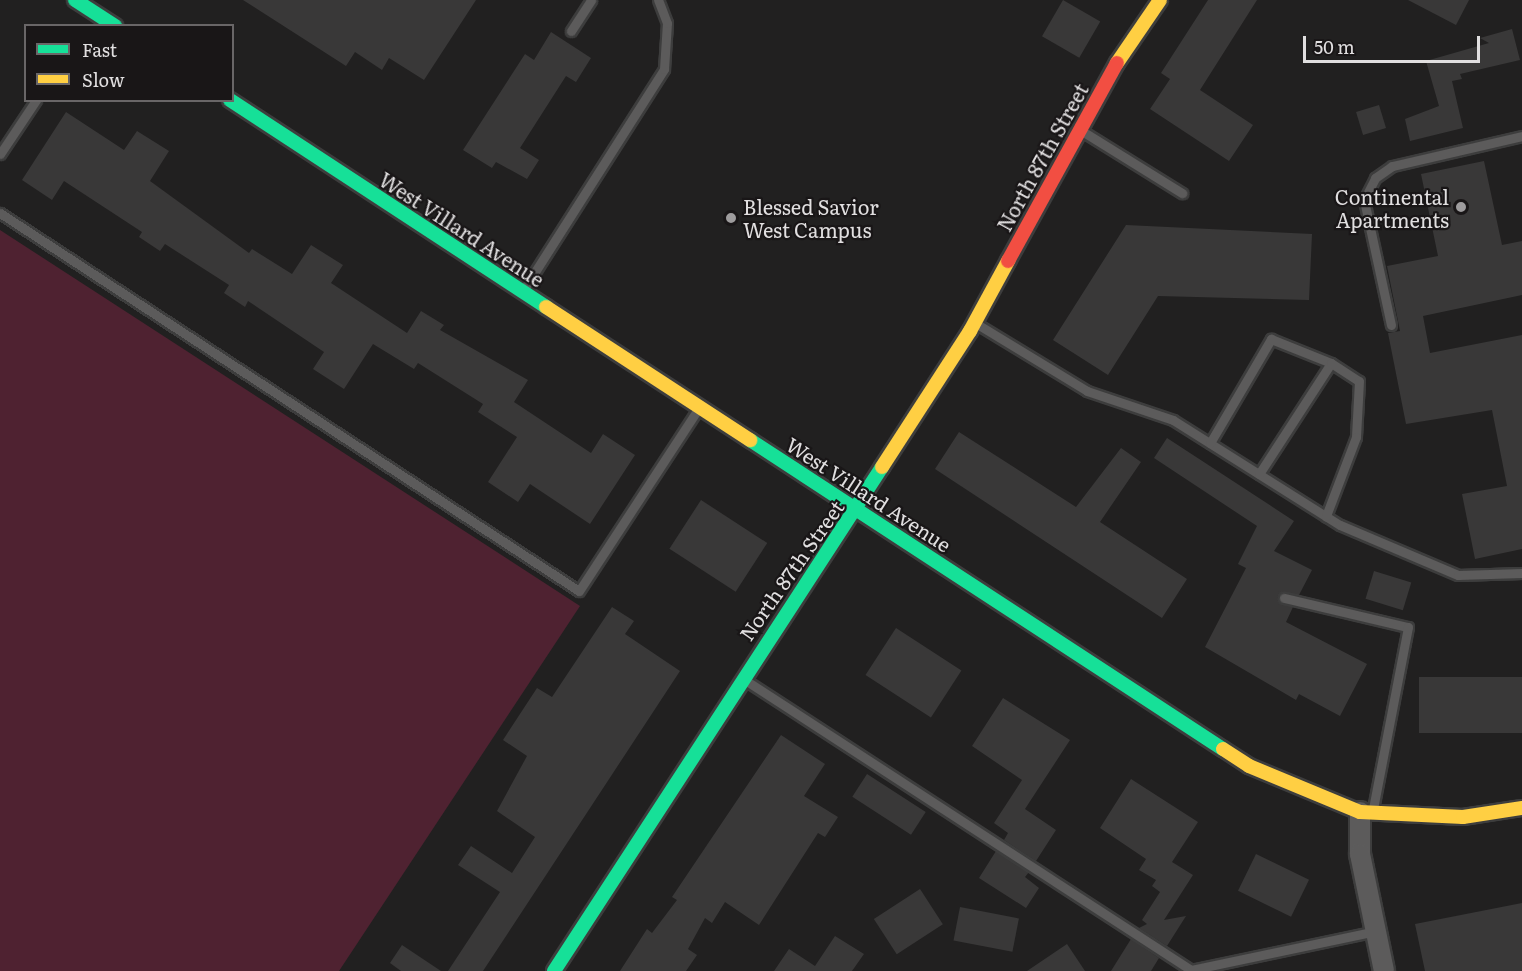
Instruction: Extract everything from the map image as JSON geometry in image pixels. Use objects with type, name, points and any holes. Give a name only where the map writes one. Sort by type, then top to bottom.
[{"type":"street","points":[[75,0],[112,24]]},
{"type":"street","name":"North 87th Street","points":[[554,971],[741,678],[857,509],[974,323],[1079,129],[1160,0]]},
{"type":"street","name":"West Villard Avenue","points":[[233,102],[1249,766],[1366,813],[1463,817],[1522,808]]},
{"type":"street","points":[[1366,813],[1360,854],[1384,971]]},
{"type":"lane","points":[[571,31],[591,0]]},
{"type":"lane","points":[[523,291],[664,69],[668,39],[658,0]]},
{"type":"lane","points":[[86,24],[94,12]]},
{"type":"lane","points":[[0,154],[35,102]]},
{"type":"lane","points":[[1079,129],[1182,193]]},
{"type":"lane","points":[[1391,325],[1364,200],[1375,178],[1392,166],[1522,136]]},
{"type":"lane","points":[[0,213],[579,591],[699,406]]},
{"type":"lane","points":[[974,323],[1087,391],[1173,420],[1326,516],[1458,575],[1522,573]]},
{"type":"lane","points":[[1210,443],[1271,339],[1331,363],[1359,381],[1356,437],[1326,516]]},
{"type":"lane","points":[[1259,474],[1331,363]]},
{"type":"lane","points":[[1284,598],[1408,627],[1366,813]]},
{"type":"lane","points":[[741,678],[1191,970],[1376,931]]},
{"type":"shaded area","points":[[0,230],[580,606],[339,971],[0,971]]},
{"type":"building","points":[[243,0],[476,0],[424,80],[389,58],[382,70],[355,52],[346,66]]},
{"type":"building","points":[[1063,0],[1100,22],[1079,58],[1042,36]]},
{"type":"building","points":[[1208,0],[1257,0],[1200,90],[1253,125],[1229,161],[1150,109],[1170,79],[1161,73]]},
{"type":"building","points":[[1408,0],[1469,0],[1456,25]]},
{"type":"building","points":[[1512,29],[1520,60],[1460,74],[1462,79],[1452,81],[1463,128],[1410,141],[1405,119],[1439,106],[1426,61],[1489,43],[1480,38]]},
{"type":"building","points":[[551,32],[591,58],[576,82],[566,76],[520,148],[539,160],[527,179],[496,162],[492,168],[463,150],[525,54],[534,60]]},
{"type":"building","points":[[1379,105],[1386,128],[1363,135],[1356,112]]},
{"type":"building","points":[[66,112],[124,150],[137,131],[169,151],[150,181],[249,253],[252,249],[292,274],[311,245],[343,265],[331,283],[407,333],[421,311],[444,325],[440,330],[528,380],[514,402],[591,453],[603,434],[635,455],[590,524],[530,484],[518,502],[488,482],[517,437],[478,412],[483,404],[418,363],[414,369],[373,344],[344,389],[313,369],[324,352],[248,301],[245,307],[224,293],[229,285],[165,244],[160,251],[139,237],[142,232],[64,181],[52,200],[22,180]]},
{"type":"building","points":[[1484,161],[1502,245],[1522,241],[1522,295],[1423,316],[1430,353],[1522,335],[1522,549],[1475,559],[1462,494],[1507,486],[1492,410],[1406,424],[1388,333],[1400,331],[1387,266],[1438,256],[1421,174]]},
{"type":"building","points":[[1126,225],[1312,234],[1309,300],[1158,296],[1108,375],[1053,340]]},
{"type":"building","points":[[959,432],[1076,507],[1121,448],[1141,462],[1100,522],[1187,579],[1162,618],[935,469]]},
{"type":"building","points":[[1167,438],[1294,521],[1274,551],[1312,570],[1299,595],[1278,596],[1280,603],[1293,607],[1286,622],[1367,664],[1340,716],[1299,694],[1296,700],[1205,647],[1246,568],[1238,564],[1257,526],[1154,458]]},
{"type":"building","points":[[701,500],[767,543],[736,592],[669,549]]},
{"type":"building","points":[[1374,571],[1411,582],[1403,610],[1366,599]]},
{"type":"building","points":[[612,607],[634,621],[625,634],[680,671],[483,971],[448,971],[500,892],[458,865],[471,846],[512,873],[535,837],[497,811],[527,756],[503,740],[537,688],[552,697]]},
{"type":"building","points":[[896,628],[961,670],[931,717],[866,675]]},
{"type":"building","points":[[1419,677],[1522,677],[1522,733],[1419,733]]},
{"type":"building","points":[[1003,698],[1070,740],[1025,809],[1056,830],[1036,861],[1004,840],[1008,833],[994,823],[1022,780],[972,746]]},
{"type":"building","points":[[781,735],[825,764],[804,796],[838,817],[825,837],[818,833],[759,925],[725,902],[712,923],[705,918],[688,949],[697,955],[686,971],[620,971],[647,929],[652,933],[677,900],[672,897]]},
{"type":"building","points":[[867,774],[926,812],[911,835],[852,797]]},
{"type":"building","points":[[1131,779],[1198,822],[1172,862],[1193,875],[1164,920],[1186,916],[1167,946],[1139,928],[1147,924],[1142,920],[1160,892],[1152,886],[1156,880],[1139,870],[1146,859],[1100,828]]},
{"type":"building","points":[[996,851],[1029,872],[1025,877],[1039,888],[1026,908],[979,878]]},
{"type":"building","points":[[1256,854],[1309,880],[1291,917],[1238,891]]},
{"type":"building","points":[[920,889],[943,924],[897,954],[874,919]]},
{"type":"building","points":[[1522,903],[1522,971],[1425,971],[1415,924]]},
{"type":"building","points":[[960,907],[1019,918],[1012,952],[954,940]]},
{"type":"building","points":[[835,936],[864,954],[852,971],[774,971],[789,949],[815,966]]},
{"type":"building","points":[[1131,939],[1159,958],[1151,971],[1111,971]]},
{"type":"building","points":[[1067,944],[1085,971],[1027,971]]},
{"type":"building","points":[[402,945],[441,971],[401,971],[390,963]]},
{"type":"traffic: fast","points":[[75,0],[112,24]]},
{"type":"traffic: fast","points":[[233,102],[546,307]]},
{"type":"traffic: fast","points":[[750,440],[1223,749]]},
{"type":"traffic: fast","points":[[554,971],[882,467]]},
{"type":"traffic: slow","points":[[1117,63],[1160,0]]},
{"type":"traffic: slow","points":[[882,467],[970,331],[1008,261]]},
{"type":"traffic: slow","points":[[546,307],[750,440]]},
{"type":"traffic: slow","points":[[1223,749],[1249,766],[1360,812],[1463,817],[1522,808]]},
{"type":"traffic: jam","points":[[1008,261],[1117,63]]},
{"type":"place","name":"Continental Apartments","points":[[1461,207]]},
{"type":"place","name":"Blessed Savior West Campus","points":[[731,218]]}]
